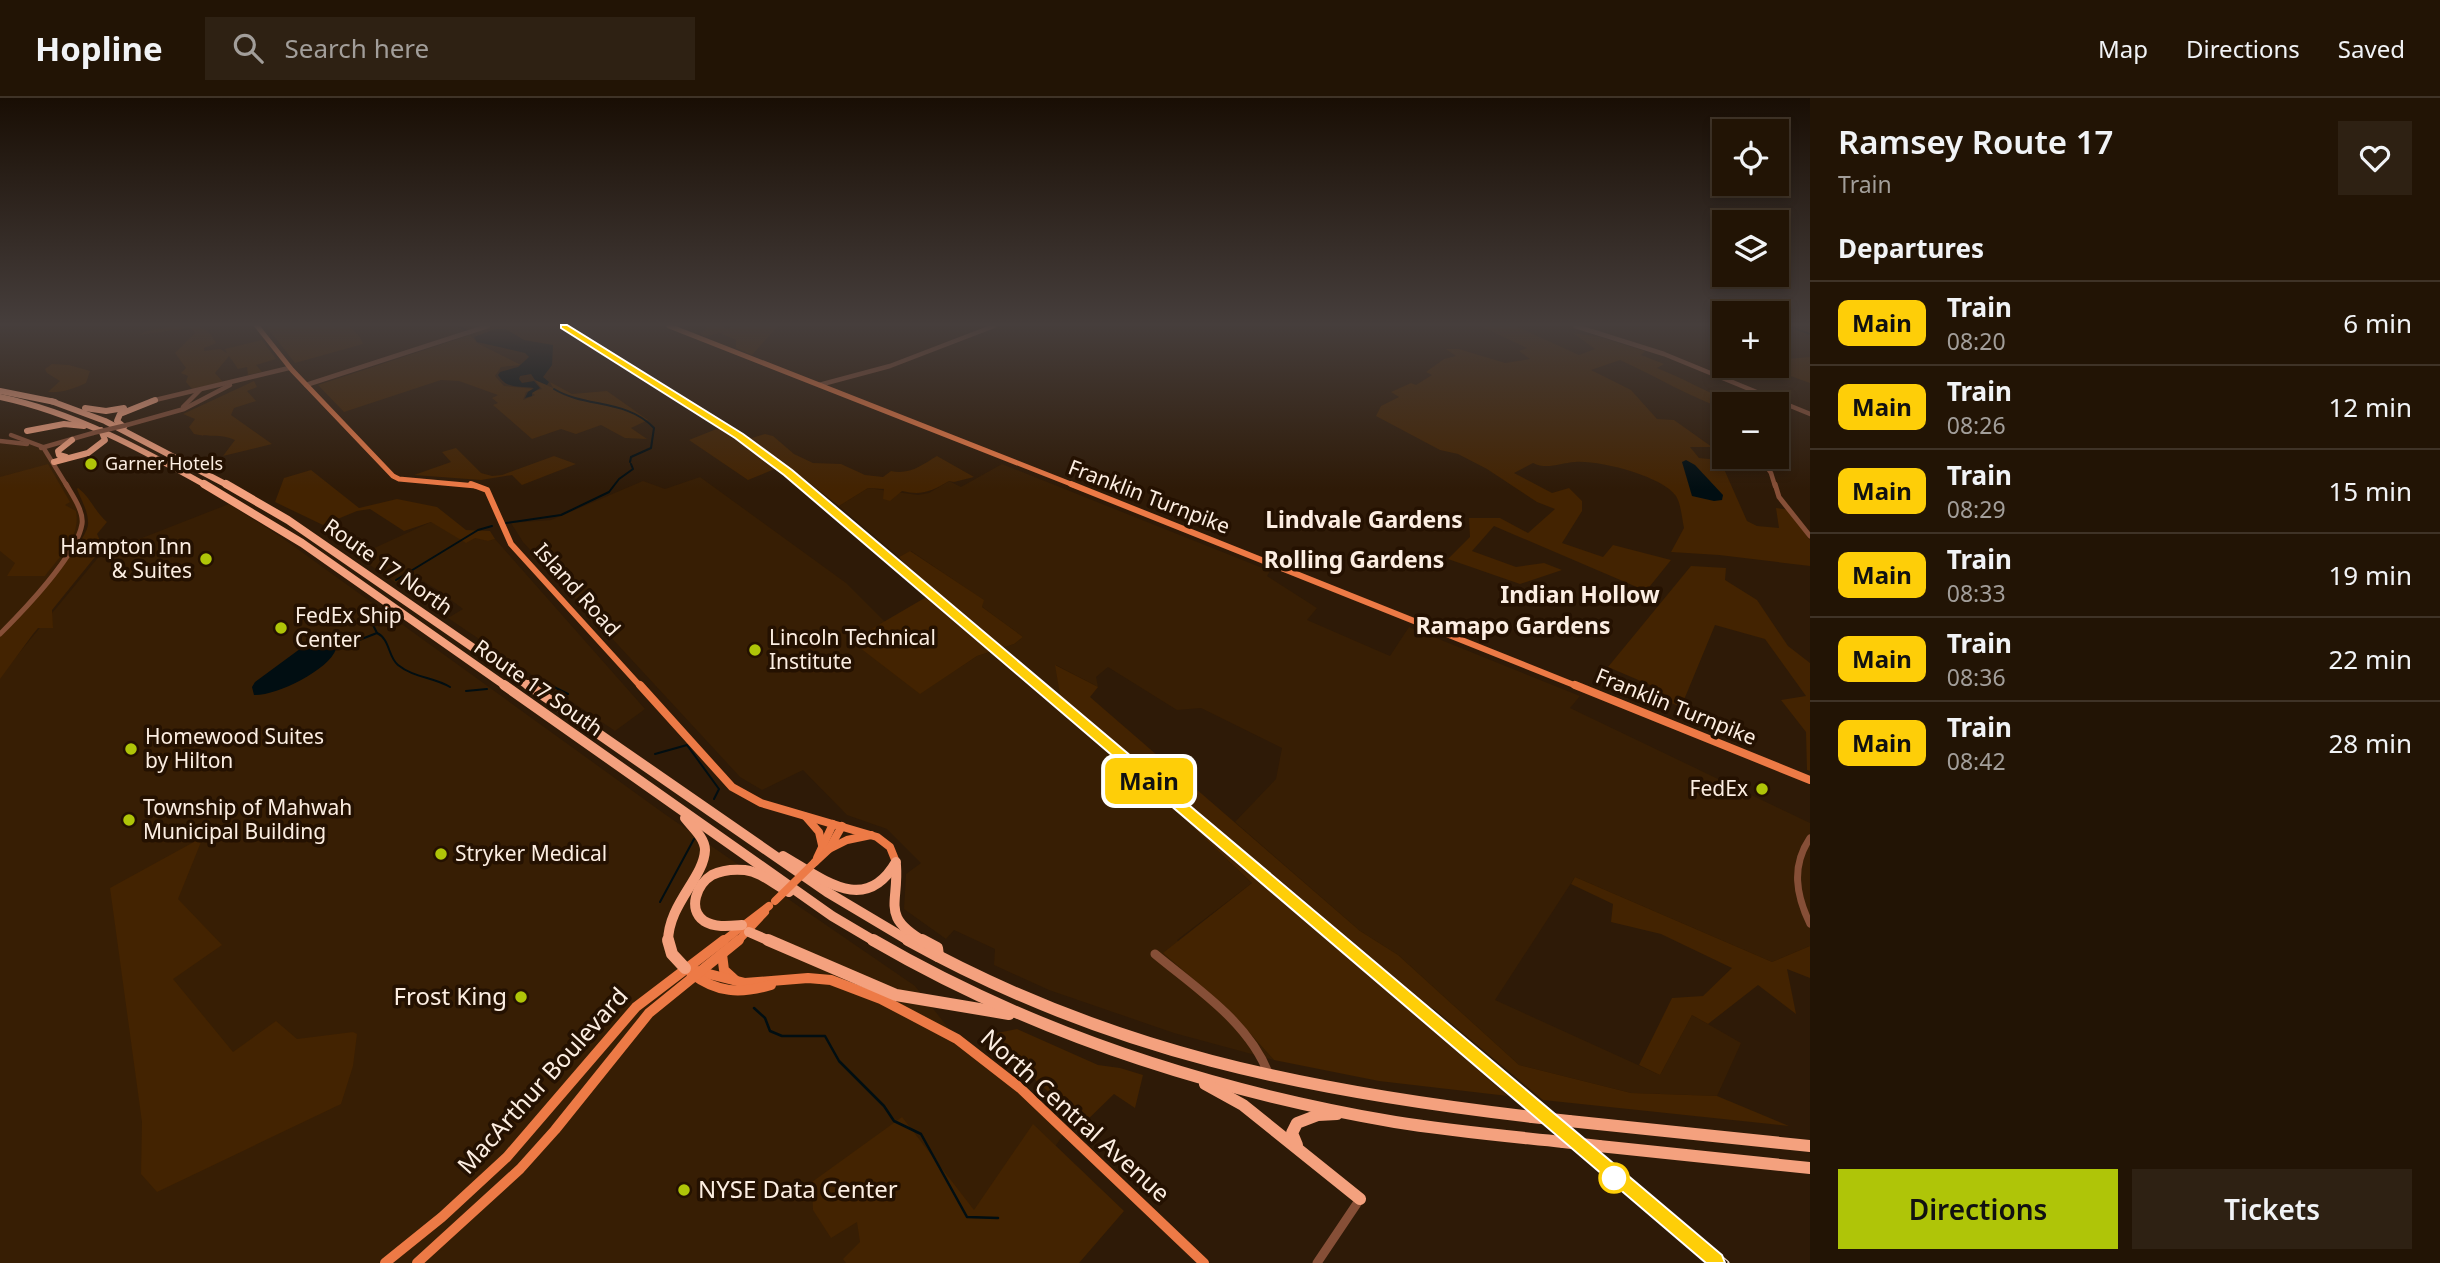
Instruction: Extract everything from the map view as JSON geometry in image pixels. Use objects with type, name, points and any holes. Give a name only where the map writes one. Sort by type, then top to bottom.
[{"type":"highway","points":[[0,391],[99,411],[124,410],[155,400]]},
{"type":"highway","name":"Route 17 South","points":[[0,397],[54,411],[97,431],[212,488],[276,526],[814,903]]},
{"type":"highway","name":"Route 17 North","points":[[51,401],[97,417],[142,440],[241,492],[318,539],[750,840]]},
{"type":"highway","points":[[124,410],[117,418],[118,423],[142,440]]},
{"type":"highway","points":[[27,431],[58,420],[60,417],[54,411]]},
{"type":"highway","points":[[27,431],[72,424],[97,431],[105,440],[88,453],[54,461]]},
{"type":"highway","points":[[28,440],[44,428]]},
{"type":"highway","points":[[72,457],[60,456],[57,452],[74,438]]},
{"type":"highway","points":[[675,806],[698,834],[705,850],[668,928],[671,949],[685,968]]},
{"type":"highway","points":[[750,840],[825,882],[854,890],[870,889],[882,884],[896,862]]},
{"type":"highway","points":[[750,840],[855,910],[1005,989],[1092,1024],[1185,1054],[1269,1077],[1391,1100],[1810,1146]]},
{"type":"highway","points":[[896,862],[893,898],[895,913],[908,931],[937,948],[938,956]]},
{"type":"highway","points":[[1028,1018],[896,995],[745,928],[716,927],[704,922],[698,916],[694,904],[695,896],[708,878],[724,870],[746,870],[814,903],[924,969],[1028,1018],[1106,1049],[1265,1096],[1436,1127],[1810,1168]]},
{"type":"highway","points":[[1188,1075],[1243,1105],[1360,1199]]},
{"type":"highway","points":[[1297,1147],[1292,1133],[1297,1123],[1318,1115],[1353,1114]]},
{"type":"highway","points":[[1747,1139],[1810,1139]]},
{"type":"main road","name":"Island Road","points":[[301,380],[392,476],[409,481],[470,484],[487,490],[511,544],[687,735],[727,783],[755,801],[874,835]]},
{"type":"main road","name":"Franklin Turnpike","points":[[807,380],[1810,780]]},
{"type":"main road","points":[[806,816],[819,832],[825,848],[874,835],[890,847],[896,862]]},
{"type":"main road","name":"MacArthur Boulevard","points":[[416,1263],[520,1169],[555,1130],[643,1020],[722,954],[745,928],[815,862],[837,825]]},
{"type":"main road","name":"MacArthur Boulevard","points":[[385,1263],[442,1217],[507,1157],[628,1015],[685,968],[745,928]]},
{"type":"main road","points":[[722,954],[724,970],[738,983]]},
{"type":"main road","name":"North Central Avenue","points":[[685,968],[697,974],[738,983],[825,979],[856,989],[912,1015],[975,1051],[1020,1088],[1204,1263]]},
{"type":"main road","name":"North Central Avenue","points":[[697,974],[705,986],[733,992],[754,990],[790,980]]},
{"type":"street","points":[[155,400],[239,380]]},
{"type":"street","points":[[0,439],[42,448],[97,431],[176,412],[243,380]]},
{"type":"street","points":[[306,385],[320,380]]},
{"type":"street","points":[[819,385],[836,380]]},
{"type":"street","points":[[1728,380],[1757,392]]},
{"type":"street","points":[[204,389],[213,391],[211,395]]},
{"type":"street","points":[[176,412],[204,389]]},
{"type":"street","points":[[165,398],[182,398],[187,404]]},
{"type":"street","points":[[1789,405],[1810,414]]},
{"type":"street","points":[[0,439],[27,431]]},
{"type":"street","points":[[0,634],[18,617],[82,529],[81,511],[54,461],[42,448],[28,440],[10,435]]},
{"type":"street","points":[[1768,469],[1779,497],[1810,537]]},
{"type":"street","points":[[1810,838],[1800,855],[1797,874],[1798,894],[1810,924]]},
{"type":"street","points":[[1155,954],[1242,1029],[1258,1050],[1269,1077]]},
{"type":"street","points":[[1317,1263],[1360,1199]]},
{"type":"shaded area","points":[[87,380],[67,390],[48,392],[60,381]]},
{"type":"shaded area","points":[[222,380],[223,382],[192,389],[186,382]]},
{"type":"shaded area","points":[[332,380],[440,380],[344,412],[318,385]]},
{"type":"shaded area","points":[[448,380],[499,380],[504,386],[535,389],[526,392],[523,400],[535,395],[531,392],[542,389],[535,380],[553,388],[550,382],[572,394],[607,391],[648,420],[631,428],[647,439],[625,438],[601,425],[576,434],[561,429],[532,439],[493,405],[498,403],[492,398],[498,395],[459,381]]},
{"type":"shaded area","points":[[502,380],[520,380],[522,383],[534,381],[540,388],[532,393],[532,396],[525,398],[534,388]]},
{"type":"shaded area","points":[[1423,380],[1612,380],[1631,390],[1657,419],[1674,420],[1712,447],[1690,447],[1699,458],[1712,459],[1712,469],[1724,469],[1747,521],[1757,526],[1779,528],[1776,508],[1789,510],[1810,540],[1810,566],[1671,552],[1684,528],[1676,496],[1658,482],[1644,476],[1586,462],[1548,466],[1533,463],[1514,473],[1552,493],[1569,488],[1582,501],[1582,511],[1562,543],[1603,557],[1613,545],[1671,560],[1646,591],[1494,526],[1472,551],[1516,567],[1544,563],[1562,570],[1520,584],[1448,559],[1470,537],[1469,518],[1500,518],[1528,533],[1555,509],[1537,502],[1487,469],[1458,454],[1440,450],[1376,416],[1381,406],[1399,397],[1391,392],[1411,383],[1416,385]]},
{"type":"shaded area","points":[[1661,380],[1686,381],[1712,393],[1711,404]]},
{"type":"shaded area","points":[[254,381],[257,387],[247,391],[256,401],[234,408],[231,415],[272,444],[223,456],[235,440],[194,434],[189,427],[195,419],[183,414]]},
{"type":"shaded area","points":[[719,428],[752,438],[765,434],[773,436],[794,454],[813,463],[841,464],[865,475],[883,477],[891,471],[910,470],[937,456],[974,477],[949,481],[927,492],[902,491],[890,501],[883,499],[884,489],[868,488],[839,506],[789,467],[777,468],[748,480],[689,440]]},
{"type":"shaded area","points":[[0,441],[32,445],[48,453],[81,511],[80,535],[0,634]]},
{"type":"shaded area","points":[[456,448],[481,473],[492,476],[502,475],[554,456],[576,464],[522,485],[512,475],[481,480],[414,475],[451,462],[442,452]]},
{"type":"shaded area","points":[[1686,460],[1695,465],[1723,495],[1722,500],[1692,496],[1682,462]]},
{"type":"shaded area","points":[[48,464],[70,502],[65,505],[76,511],[77,520],[72,538],[45,576],[7,576],[15,563],[0,551],[0,477]]},
{"type":"shaded area","points":[[1002,464],[1270,571],[1267,576],[1317,608],[1307,620],[1390,656],[1409,627],[1580,696],[1570,708],[1810,823],[1810,946],[1772,962],[1575,877],[1495,1000],[1660,1075],[1692,1015],[1741,1043],[1717,1096],[1631,1093],[1519,1065],[1398,955],[1360,931],[1235,822],[1276,779],[1282,748],[1201,708],[1177,710],[1108,667],[1096,677],[1098,687],[1056,665],[1063,712],[1126,764],[1252,883],[1177,940],[1226,1007],[1274,1060],[1174,1033],[1049,990],[994,965],[995,949],[954,930],[946,939],[904,909],[906,874],[921,863],[887,829],[847,815],[803,770],[762,790],[740,777],[523,542],[511,523],[551,520],[643,481],[665,489],[700,477],[846,583],[885,622],[852,641],[920,693],[977,656],[1014,644],[1023,637],[982,607],[983,600],[911,551],[899,557],[839,506],[868,488],[918,495],[929,493],[949,481],[961,487]]},
{"type":"shaded area","points":[[311,470],[359,508],[397,499],[437,507],[466,530],[490,531],[495,539],[488,541],[475,538],[466,543],[431,522],[404,531],[370,509],[357,511],[323,525],[275,502],[284,478]]},
{"type":"shaded area","points":[[78,488],[107,522],[97,534],[103,547],[52,610],[53,628],[38,628],[0,679],[0,634],[63,564],[84,535],[88,520]]},
{"type":"shaded area","points":[[229,504],[281,537],[666,815],[915,986],[958,1040],[1065,1132],[976,1263],[0,1263],[0,676],[101,554]]},
{"type":"shaded area","points":[[431,522],[488,541],[495,539],[645,709],[615,731],[448,618],[463,609],[439,591],[412,574],[396,583],[357,556]]},
{"type":"shaded area","points":[[910,551],[984,600],[982,607],[1023,637],[1014,644],[977,656],[920,694],[851,641],[928,596],[899,557]]},
{"type":"shaded area","points":[[1691,566],[1726,568],[1725,580],[1757,600],[1788,646],[1810,663],[1810,771],[1807,770],[1806,732],[1781,700],[1806,696],[1765,639],[1715,625],[1681,707],[1664,700],[1650,685],[1608,667]]},
{"type":"shaded area","points":[[323,641],[336,649],[313,673],[275,691],[254,695],[252,687],[255,682],[308,643]]},
{"type":"shaded area","points":[[1055,665],[1098,687],[1090,697],[1360,931],[1398,955],[1519,1065],[1631,1093],[1717,1096],[1789,1126],[1543,1100],[1434,1009],[1375,979],[1508,1096],[1379,1081],[1274,1060],[1226,1007],[1163,953],[1252,883],[1126,764],[1063,712]]},
{"type":"shaded area","points":[[203,837],[178,899],[222,945],[173,979],[233,1052],[276,1021],[297,1039],[353,1032],[357,1034],[353,1066],[341,1104],[157,1192],[141,1174],[142,1122],[110,888]]},
{"type":"shaded area","points":[[1575,877],[1772,962],[1810,946],[1810,978],[1787,969],[1796,1014],[1758,985],[1708,1024],[1692,1015],[1660,1075],[1639,1065],[1672,998],[1703,996],[1732,968],[1661,934],[1611,922],[1613,904],[1571,884]]},
{"type":"shaded area","points":[[1017,1029],[1098,1065],[1143,1075],[1135,1108],[1114,1094],[1083,1124],[1028,1073],[986,1042],[987,1035]]},
{"type":"shaded area","points":[[902,1117],[974,1210],[1033,1124],[1124,1211],[1079,1263],[846,1263],[843,1259],[860,1242],[857,1222],[831,1238],[813,1210],[812,1182]]},
{"type":"waterway","points":[[554,389],[579,399],[631,412],[654,428],[651,448],[631,457],[630,462]]},
{"type":"waterway","points":[[506,523],[561,515],[609,492],[619,479],[633,469],[631,464]]},
{"type":"waterway","points":[[396,580],[478,530],[492,526]]},
{"type":"waterway","points":[[373,605],[367,613],[377,633]]},
{"type":"waterway","points":[[336,649],[377,633]]},
{"type":"waterway","points":[[377,633],[384,639],[398,665],[411,673],[450,687]]},
{"type":"waterway","points":[[546,683],[568,694]]},
{"type":"waterway","points":[[466,691],[487,689]]},
{"type":"waterway","points":[[655,754],[687,745],[719,789],[714,799]]},
{"type":"waterway","points":[[660,902],[694,839]]},
{"type":"waterway","points":[[754,1008],[765,1018],[770,1031],[782,1036],[825,1036],[839,1061],[884,1106],[894,1121],[921,1134],[967,1217],[998,1218]]},
{"type":"railway","points":[[653,380],[729,428],[790,472],[1346,942]]},
{"type":"railway","points":[[1344,940],[1727,1263]]},
{"type":"train","name":"Main","points":[[650,380],[739,436],[788,472],[1714,1263]]},
{"type":"place","name":"Garner Hotels","points":[[91,464]]},
{"type":"place","name":"Hampton Inn & Suites","points":[[206,559]]},
{"type":"place","name":"FedEx Ship Center","points":[[281,628]]},
{"type":"place","name":"Lincoln Technical Institute","points":[[755,650]]},
{"type":"place","name":"Homewood Suites by Hilton","points":[[131,749]]},
{"type":"place","name":"FedEx","points":[[1762,789]]},
{"type":"place","name":"Township of Mahwah Municipal Building","points":[[129,820]]},
{"type":"place","name":"Stryker Medical","points":[[441,854]]},
{"type":"place","name":"Frost King","points":[[521,997]]},
{"type":"place","name":"NYSE Data Center","points":[[684,1190]]},
{"type":"district","name":"Lindvale Gardens","points":[[1364,520]]},
{"type":"district","name":"Rolling Gardens","points":[[1354,560]]},
{"type":"district","name":"Indian Hollow","points":[[1580,595]]},
{"type":"district","name":"Ramapo Gardens","points":[[1513,626]]}]
